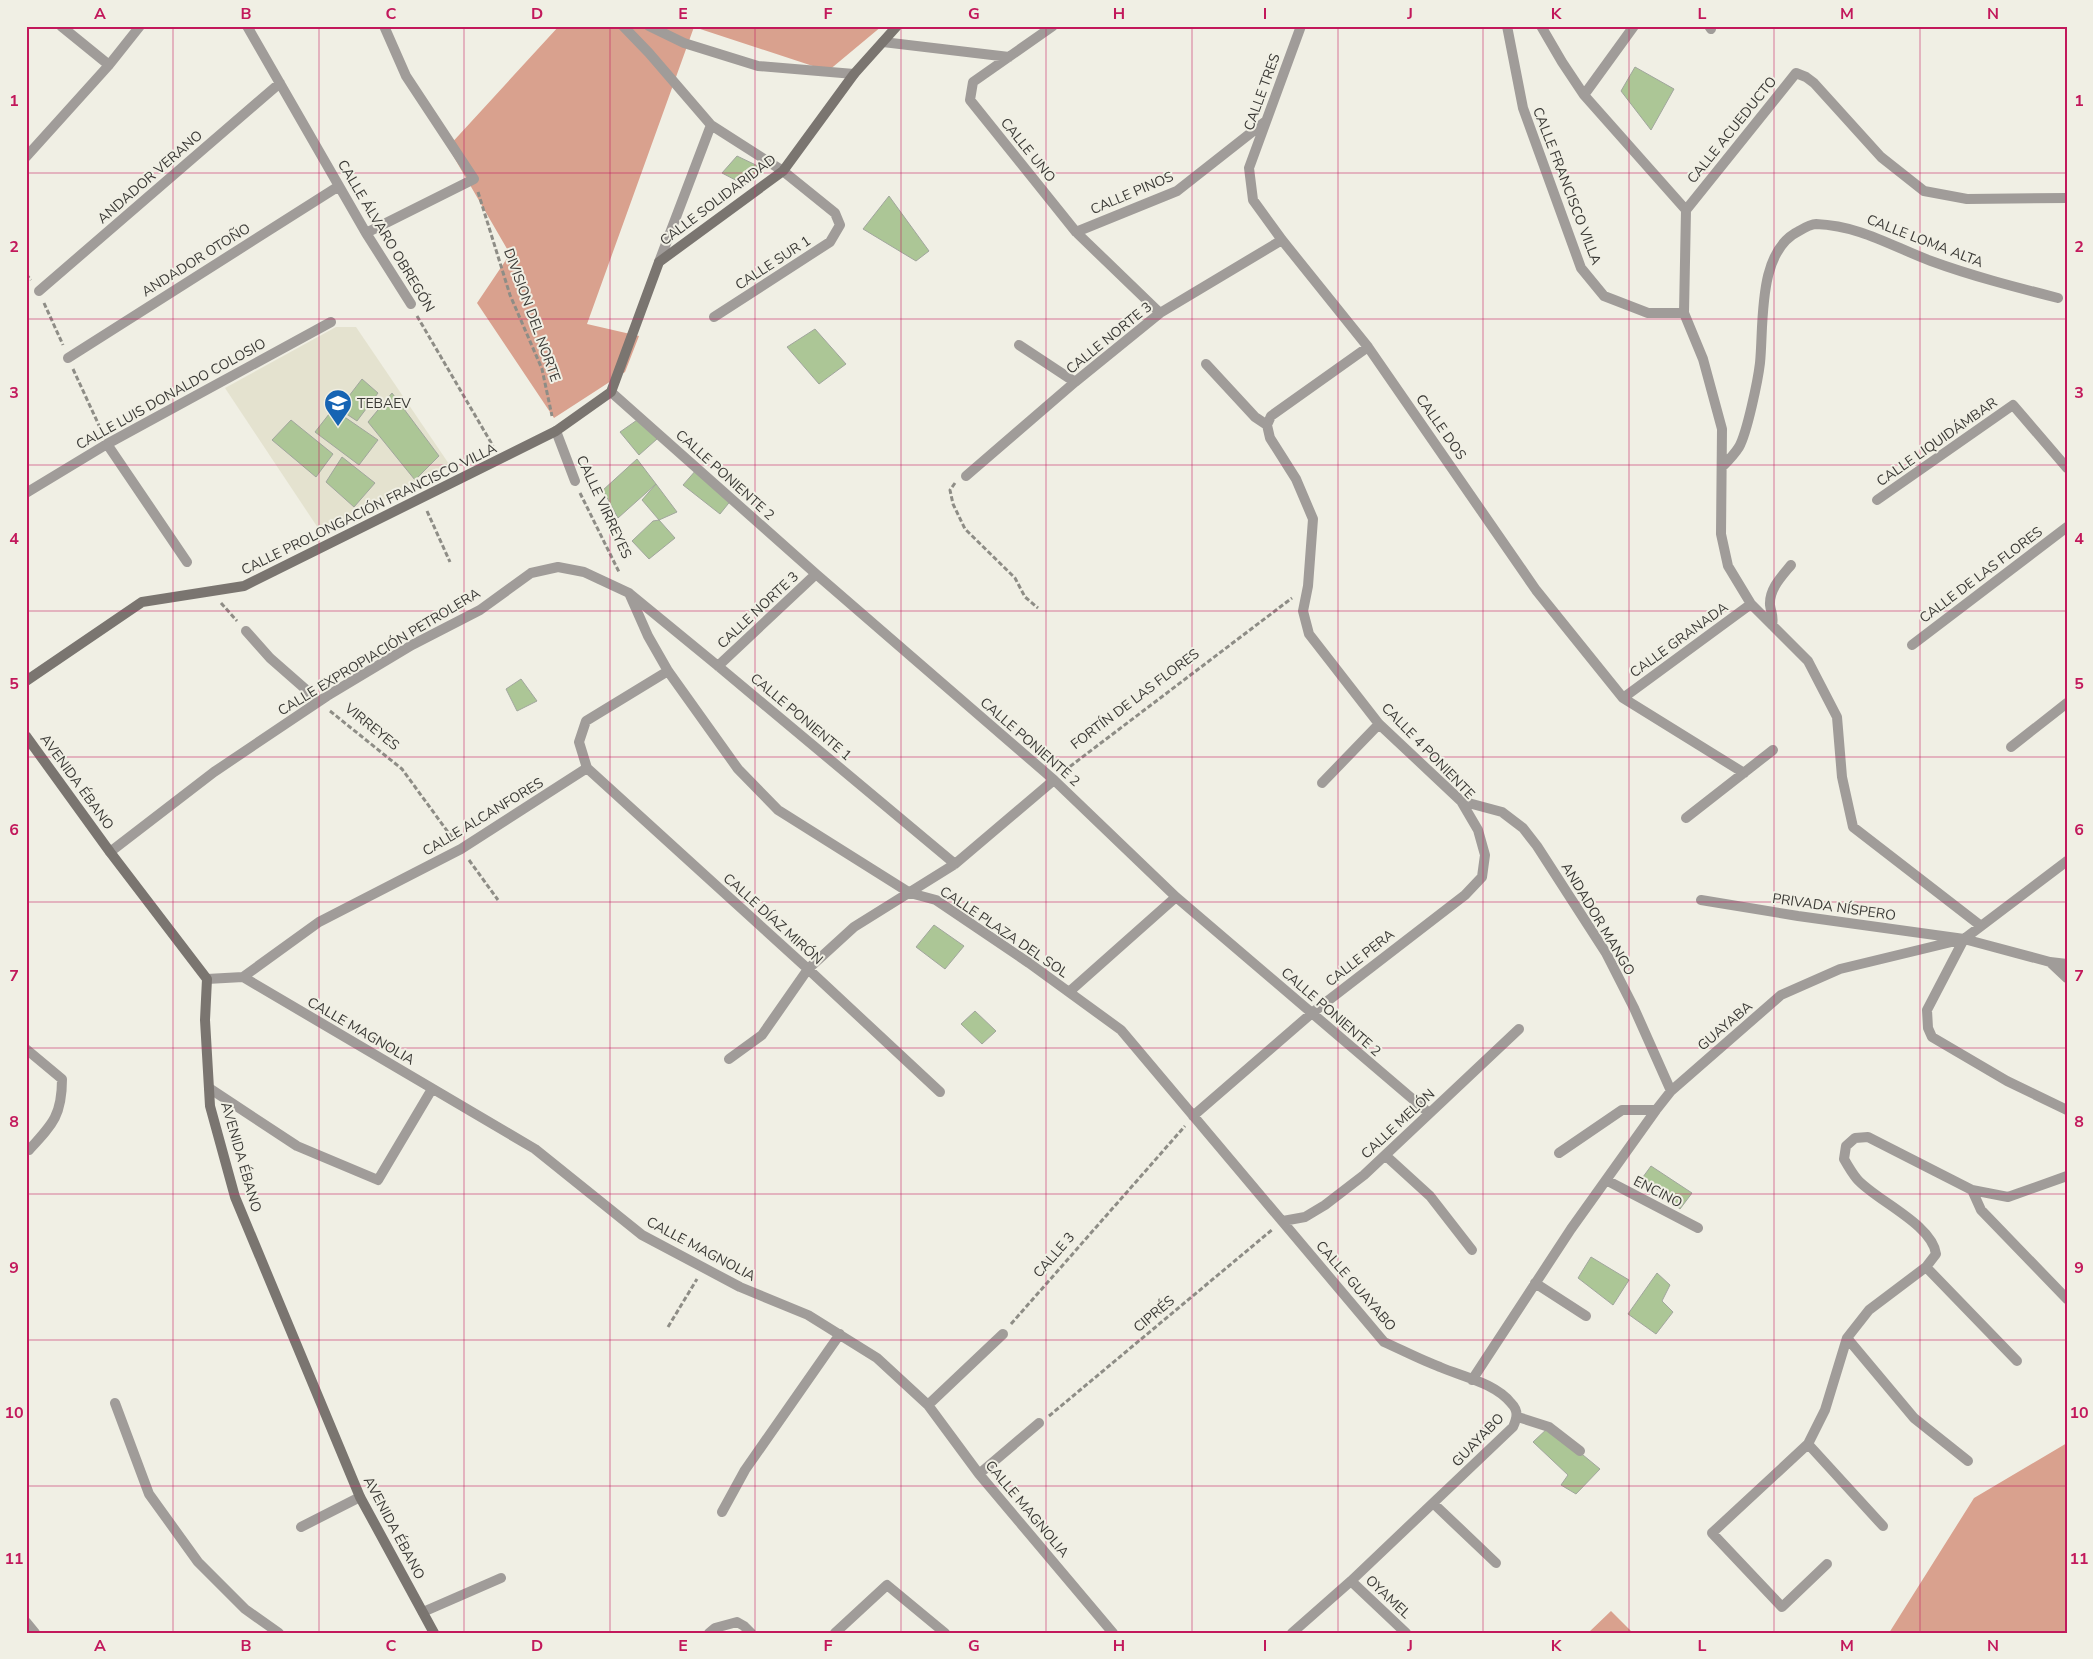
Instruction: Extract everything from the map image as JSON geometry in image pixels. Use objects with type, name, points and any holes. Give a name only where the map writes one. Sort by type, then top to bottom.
[{"type":"main road","name":"CALLE SOLIDARIDAD","points":[[611,392],[659,262],[783,171],[854,74],[897,26]]},
{"type":"main road","name":"CALLE PROLONGACIÓN FRANCISCO VILLA","points":[[26,680],[142,602],[244,586],[501,460],[556,431],[611,392]]},
{"type":"main road","name":"AVENIDA ÉBANO","points":[[26,736],[110,852],[207,979],[205,1020],[210,1106],[235,1197],[360,1497],[434,1633]]},
{"type":"street","points":[[61,26],[109,65]]},
{"type":"street","points":[[26,157],[109,65],[140,26]]},
{"type":"street","name":"CALLE ÁLVARO OBREGÓN","points":[[247,26],[366,233],[411,304]]},
{"type":"street","points":[[366,233],[474,180],[406,76],[384,26]]},
{"type":"street","points":[[623,26],[649,53],[710,125],[783,171]]},
{"type":"street","points":[[649,26],[684,43],[758,66],[854,74]]},
{"type":"street","points":[[883,42],[1009,56],[1053,26]]},
{"type":"street","name":"CALLE TRES","points":[[1249,168],[1301,26]]},
{"type":"street","name":"CALLE FRANCISCO VILLA","points":[[1507,26],[1522,108],[1581,268],[1604,296],[1648,313],[1684,313]]},
{"type":"street","points":[[1541,26],[1584,95],[1686,210],[1684,313],[1704,359],[1722,429],[1721,534],[1728,566],[1751,604],[1808,661],[1837,717],[1842,777],[1853,827],[1981,926]]},
{"type":"street","points":[[1584,95],[1634,26]]},
{"type":"street","name":"CALLE UNO","points":[[1009,56],[973,82],[970,100],[1076,232],[1160,313]]},
{"type":"street","name":"CALLE ACUEDUCTO","points":[[1686,210],[1796,73],[1806,76],[1814,83],[1881,157],[1924,191],[1967,198],[2067,198]]},
{"type":"street","name":"ANDADOR VERANO","points":[[39,291],[280,83]]},
{"type":"street","name":"CALLE PINOS","points":[[1076,232],[1177,191],[1266,120]]},
{"type":"street","points":[[659,262],[710,125]]},
{"type":"street","name":"CALLE DOS","points":[[1249,168],[1253,200],[1282,240],[1368,347],[1536,590],[1623,698]]},
{"type":"street","name":"CALLE SUR 1","points":[[714,317],[830,242],[840,225],[835,213],[783,171]]},
{"type":"street","name":"ANDADOR OTOÑO","points":[[68,358],[339,186]]},
{"type":"street","name":"CALLE LOMA ALTA","points":[[1722,467],[1733,455],[1743,436],[1760,364],[1762,320],[1767,277],[1779,250],[1792,234],[1814,224],[1862,231],[1954,269],[2058,298]]},
{"type":"street","name":"CALLE NORTE 3","points":[[966,476],[1075,382],[1160,313],[1282,240]]},
{"type":"street","name":"CALLE LUIS DONALDO COLOSIO","points":[[26,493],[107,444],[330,322]]},
{"type":"street","points":[[1019,345],[1075,382]]},
{"type":"street","points":[[1206,364],[1255,417],[1267,426],[1271,416],[1368,347]]},
{"type":"street","name":"CALLE PONIENTE 2","points":[[611,392],[816,574],[1054,780],[1176,897],[1429,1113]]},
{"type":"street","name":"CALLE LIQUIDÁMBAR","points":[[1877,500],[2013,405],[2067,468]]},
{"type":"street","name":"CALLE 4 PONIENTE","points":[[1267,426],[1270,438],[1296,479],[1313,519],[1308,586],[1303,611],[1309,634],[1380,724],[1461,801],[1478,830],[1485,855]]},
{"type":"street","name":"CALLE VIRREYES","points":[[556,431],[574,482]]},
{"type":"street","points":[[107,444],[187,562]]},
{"type":"street","name":"CALLE DE LAS FLORES","points":[[1912,645],[2067,527]]},
{"type":"street","points":[[1772,625],[1774,618],[1770,605],[1771,592],[1791,565]]},
{"type":"street","name":"CALLE EXPROPIACIÓN PETROLERA","points":[[110,852],[214,772],[319,702],[412,645],[480,610],[531,574],[558,567],[584,572],[629,593]]},
{"type":"street","name":"CALLE NORTE 3","points":[[718,666],[816,574]]},
{"type":"street","name":"CALLE PONIENTE 1","points":[[629,593],[955,864]]},
{"type":"street","name":"CALLE PLAZA DEL SOL","points":[[629,593],[648,636],[668,671],[738,769],[778,810],[910,893],[936,900],[1121,1030],[1283,1221]]},
{"type":"street","name":"CALLE GRANADA","points":[[1623,698],[1751,604]]},
{"type":"street","points":[[246,631],[270,658],[319,702]]},
{"type":"street","points":[[586,768],[579,742],[586,721],[668,671]]},
{"type":"street","points":[[1623,698],[1744,773]]},
{"type":"street","points":[[2011,747],[2067,704]]},
{"type":"street","points":[[1322,783],[1380,724]]},
{"type":"street","points":[[1686,818],[1773,750]]},
{"type":"street","name":"CALLE ALCANFORES","points":[[242,977],[319,922],[461,849],[586,768]]},
{"type":"street","name":"CALLE DÍAZ MIRÓN","points":[[586,768],[808,969],[940,1092]]},
{"type":"street","points":[[729,1059],[762,1035],[808,969],[854,928],[955,864],[1054,780]]},
{"type":"street","name":"ANDADOR MANGO","points":[[1461,801],[1502,812],[1523,828],[1537,846],[1606,953],[1634,1008],[1671,1091]]},
{"type":"street","name":"CALLE PERA","points":[[1193,1116],[1312,1013],[1465,894],[1482,877],[1485,855]]},
{"type":"street","points":[[2067,861],[1964,939],[1927,1010],[1928,1028],[1932,1037],[2007,1082],[2067,1110]]},
{"type":"street","points":[[1069,992],[1176,897]]},
{"type":"street","name":"PRIVADA NÍSPERO","points":[[1701,900],[1798,916],[1964,939],[2050,962],[2067,964]]},
{"type":"street","name":"GUAYABA","points":[[1472,1380],[1571,1229],[1671,1091],[1781,995],[1840,969],[1964,939]]},
{"type":"street","points":[[2050,962],[2067,978]]},
{"type":"street","points":[[207,979],[242,977]]},
{"type":"street","name":"CALLE MAGNOLIA","points":[[242,977],[535,1149],[642,1235],[740,1287],[808,1315],[877,1358],[928,1405],[979,1474],[1113,1633]]},
{"type":"street","name":"CALLE MELÓN","points":[[1283,1221],[1305,1217],[1364,1175],[1520,1029]]},
{"type":"street","points":[[26,1050],[62,1079],[62,1101],[50,1127],[29,1150]]},
{"type":"street","points":[[209,1088],[297,1146],[378,1180],[432,1089]]},
{"type":"street","points":[[1559,1153],[1622,1110],[1656,1110]]},
{"type":"street","points":[[1827,1564],[1782,1607],[1712,1533],[1808,1444],[1825,1410],[1847,1338],[1869,1310],[1926,1267],[1936,1254],[1935,1246],[1910,1219],[1857,1180],[1844,1160],[1846,1146],[1856,1138],[1868,1137],[1972,1190],[2008,1197],[2067,1176]]},
{"type":"street","points":[[1385,1154],[1430,1196],[1472,1250]]},
{"type":"street","name":"ENCINO","points":[[1606,1180],[1698,1228]]},
{"type":"street","points":[[1972,1190],[1981,1210],[2067,1299]]},
{"type":"street","name":"CALLE GUAYABO","points":[[1283,1221],[1384,1342],[1472,1380]]},
{"type":"street","points":[[1926,1267],[2017,1361]]},
{"type":"street","points":[[1535,1283],[1586,1316]]},
{"type":"street","points":[[722,1512],[745,1470],[840,1334]]},
{"type":"street","points":[[928,1405],[1003,1334]]},
{"type":"street","points":[[1847,1338],[1914,1418],[1968,1461]]},
{"type":"street","name":"GUAYABO","points":[[1292,1633],[1351,1581],[1513,1428],[1518,1417],[1511,1402],[1496,1390],[1472,1380]]},
{"type":"street","points":[[116,1403],[149,1494],[198,1562],[245,1609],[279,1633]]},
{"type":"street","points":[[1518,1417],[1550,1427],[1580,1452]]},
{"type":"street","points":[[979,1474],[1040,1423]]},
{"type":"street","points":[[1808,1444],[1883,1526]]},
{"type":"street","points":[[301,1527],[360,1497]]},
{"type":"street","points":[[1434,1504],[1496,1564]]},
{"type":"street","points":[[423,1612],[501,1578]]},
{"type":"street","name":"OYAMEL","points":[[1351,1581],[1406,1633]]},
{"type":"street","points":[[835,1633],[887,1585],[945,1633]]},
{"type":"street","points":[[26,1622],[35,1633]]},
{"type":"street","points":[[709,1633],[715,1628],[737,1622],[751,1633]]},
{"type":"path","name":"DIVISION DEL NORTE","points":[[474,180],[510,294],[542,369],[556,431]]},
{"type":"path","name":"CALLE ÁLVARO OBREGÓN","points":[[411,304],[501,460]]},
{"type":"path","points":[[966,476],[957,481],[950,490],[952,504],[964,529],[1015,578],[1025,597],[1038,608]]},
{"type":"path","name":"CALLE VIRREYES","points":[[574,482],[629,593]]},
{"type":"path","points":[[422,499],[450,562]]},
{"type":"path","name":"FORTÍN DE LAS FLORES","points":[[1054,780],[1078,759],[1308,586]]},
{"type":"path","points":[[212,592],[246,631]]},
{"type":"path","name":"VIRREYES","points":[[319,702],[402,769],[498,900]]},
{"type":"path","name":"CALLE 3","points":[[1003,1334],[1193,1116]]},
{"type":"path","name":"CIPRÉS","points":[[1040,1423],[1283,1221]]},
{"type":"path","points":[[668,1327],[704,1268]]},
{"type":"shaded area","points":[[559,26],[882,26],[828,71],[694,27],[587,324],[639,336],[625,372],[554,418],[477,303],[510,254],[448,147]]},
{"type":"shaded area","name":"TEBAEV","points":[[336,327],[356,327],[451,467],[320,531],[225,388]]},
{"type":"shaded area","points":[[2067,1443],[2067,1633],[1889,1633],[1974,1498]]},
{"type":"shaded area","points":[[1611,1611],[1633,1633],[1588,1633]]},
{"type":"building","points":[[1635,67],[1674,89],[1651,130],[1621,91]]},
{"type":"building","points":[[737,156],[760,167],[745,185],[722,173]]},
{"type":"building","points":[[889,196],[929,251],[916,261],[863,229]]},
{"type":"building","points":[[815,329],[846,364],[819,384],[787,347]]},
{"type":"building","points":[[362,379],[378,393],[357,421],[339,409]]},
{"type":"building","points":[[392,393],[439,456],[415,480],[368,422]]},
{"type":"building","points":[[333,409],[378,440],[359,465],[315,432]]},
{"type":"building","points":[[640,418],[657,439],[639,455],[620,432]]},
{"type":"building","points":[[291,420],[333,454],[316,477],[272,440]]},
{"type":"building","points":[[342,457],[375,483],[354,507],[326,482]]},
{"type":"building","points":[[637,459],[656,484],[618,518],[603,490]]},
{"type":"building","points":[[697,469],[732,499],[720,514],[683,485]]},
{"type":"building","points":[[656,484],[677,512],[659,520],[642,500]]},
{"type":"building","points":[[659,520],[675,538],[649,559],[632,541],[653,521]]},
{"type":"building","points":[[521,679],[537,701],[517,711],[506,689]]},
{"type":"building","points":[[934,925],[964,946],[945,969],[916,947]]},
{"type":"building","points":[[975,1011],[996,1031],[982,1044],[961,1024]]},
{"type":"building","points":[[1651,1166],[1692,1193],[1680,1209],[1643,1177]]},
{"type":"building","points":[[1591,1257],[1629,1280],[1613,1305],[1578,1278]]},
{"type":"building","points":[[1657,1273],[1670,1285],[1662,1301],[1673,1312],[1656,1334],[1628,1314]]},
{"type":"building","points":[[1549,1427],[1600,1469],[1576,1494],[1561,1485],[1568,1475],[1533,1442]]},
{"type":"place","name":"TEBAEV","points":[[338,427]]}]
